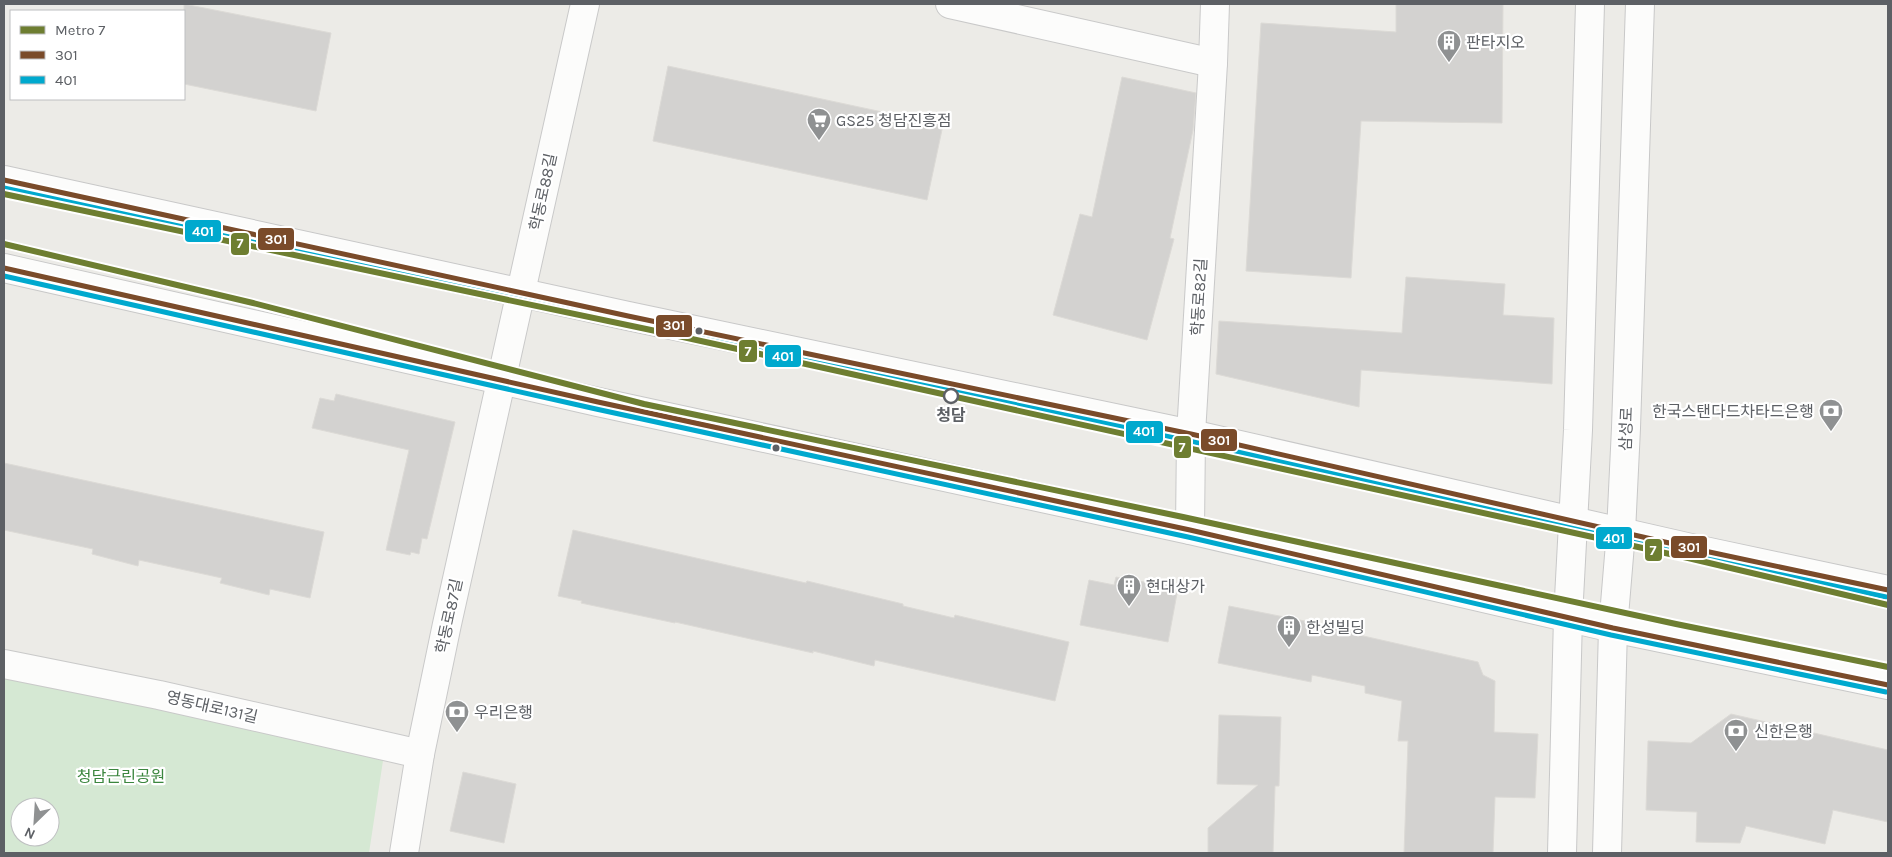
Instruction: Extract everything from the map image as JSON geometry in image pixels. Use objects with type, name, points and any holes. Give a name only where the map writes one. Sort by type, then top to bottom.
[{"type":"main road","name":"학동로88길","points":[[501,380],[585,4]]},
{"type":"main road","points":[[950,4],[1213,63]]},
{"type":"main road","name":"학동로82길","points":[[1190,530],[1192,434],[1215,4]]},
{"type":"main road","points":[[1562,853],[1568,617],[1578,430],[1590,4]]},
{"type":"main road","name":"삼성로","points":[[1607,853],[1613,628],[1621,532],[1640,4]]},
{"type":"main road","points":[[4,180],[648,320],[1192,434],[1733,558],[1888,590]]},
{"type":"main road","points":[[4,268],[501,380],[1190,530],[1613,628],[1888,685]]},
{"type":"main road","name":"학동로87길","points":[[404,853],[420,754],[501,380]]},
{"type":"main road","name":"영동대로131길","points":[[4,664],[159,695],[420,754]]},
{"type":"green space","name":"청담근린공원","points":[[4,672],[384,754],[369,853],[4,853]]},
{"type":"building","points":[[184,4],[331,33],[316,111],[185,84]]},
{"type":"building","points":[[1396,4],[1503,4],[1502,123],[1361,121],[1351,278],[1246,271],[1261,23],[1396,32]]},
{"type":"building","points":[[668,66],[943,125],[927,200],[653,141]]},
{"type":"building","points":[[1122,77],[1196,93],[1193,130],[1170,238],[1174,239],[1147,340],[1053,315],[1080,214],[1092,217]]},
{"type":"building","points":[[1406,277],[1505,284],[1503,315],[1554,318],[1552,384],[1361,370],[1359,407],[1216,374],[1219,321],[1402,333]]},
{"type":"building","points":[[336,394],[455,422],[427,539],[422,538],[419,554],[411,552],[410,555],[386,550],[409,450],[312,428],[320,398],[334,401]]},
{"type":"building","points":[[4,463],[324,532],[310,598],[270,589],[269,595],[220,583],[222,578],[139,560],[138,566],[92,554],[93,549],[4,530]]},
{"type":"building","points":[[573,530],[806,583],[807,581],[954,618],[955,615],[1069,642],[1055,701],[875,660],[874,666],[813,651],[813,653],[581,603],[582,601],[558,596]]},
{"type":"building","name":"현대상가","points":[[1116,577],[1178,588],[1168,642],[1080,625],[1089,580],[1114,585]]},
{"type":"building","points":[[1229,606],[1360,632],[1359,635],[1478,662],[1483,675],[1495,681],[1494,732],[1538,734],[1535,798],[1495,797],[1493,853],[1404,853],[1408,741],[1398,741],[1402,701],[1365,693],[1365,686],[1312,675],[1311,682],[1218,663]]},
{"type":"building","points":[[1731,714],[1888,750],[1888,822],[1833,810],[1825,844],[1746,826],[1740,843],[1696,842],[1697,812],[1646,810],[1648,741],[1691,743]]},
{"type":"building","points":[[1219,715],[1281,717],[1279,786],[1275,786],[1273,853],[1208,853],[1208,828],[1258,785],[1217,784]]},
{"type":"building","points":[[463,772],[516,784],[504,843],[450,831]]},
{"type":"metro line","name":"7","points":[[4,194],[651,330],[1688,558],[1888,605]]},
{"type":"metro line","name":"7","points":[[4,244],[253,303],[644,404],[1183,517],[1676,624],[1888,667]]},
{"type":"transit line","name":"301","points":[[4,180],[628,316],[1191,434],[1700,550],[1888,590]]},
{"type":"transit line","name":"401","points":[[4,188],[626,323],[1189,441],[1698,557],[1886,597]]},
{"type":"transit line","name":"301","points":[[4,268],[598,402],[1190,530],[1613,628],[1888,685]]},
{"type":"transit line","name":"401","points":[[4,276],[596,409],[1188,537],[1611,635],[1886,692]]},
{"type":"place","name":"판타지오","points":[[1449,63]]},
{"type":"place","name":"GS25 청담진흥점","points":[[819,141]]},
{"type":"place","name":"청담","points":[[951,396]]},
{"type":"place","name":"한국스탠다드차타드은행","points":[[1831,432]]},
{"type":"place","name":"현대상가","points":[[1129,607]]},
{"type":"place","name":"한성빌딩","points":[[1289,648]]},
{"type":"place","name":"우리은행","points":[[457,733]]},
{"type":"place","name":"신한은행","points":[[1736,752]]}]
